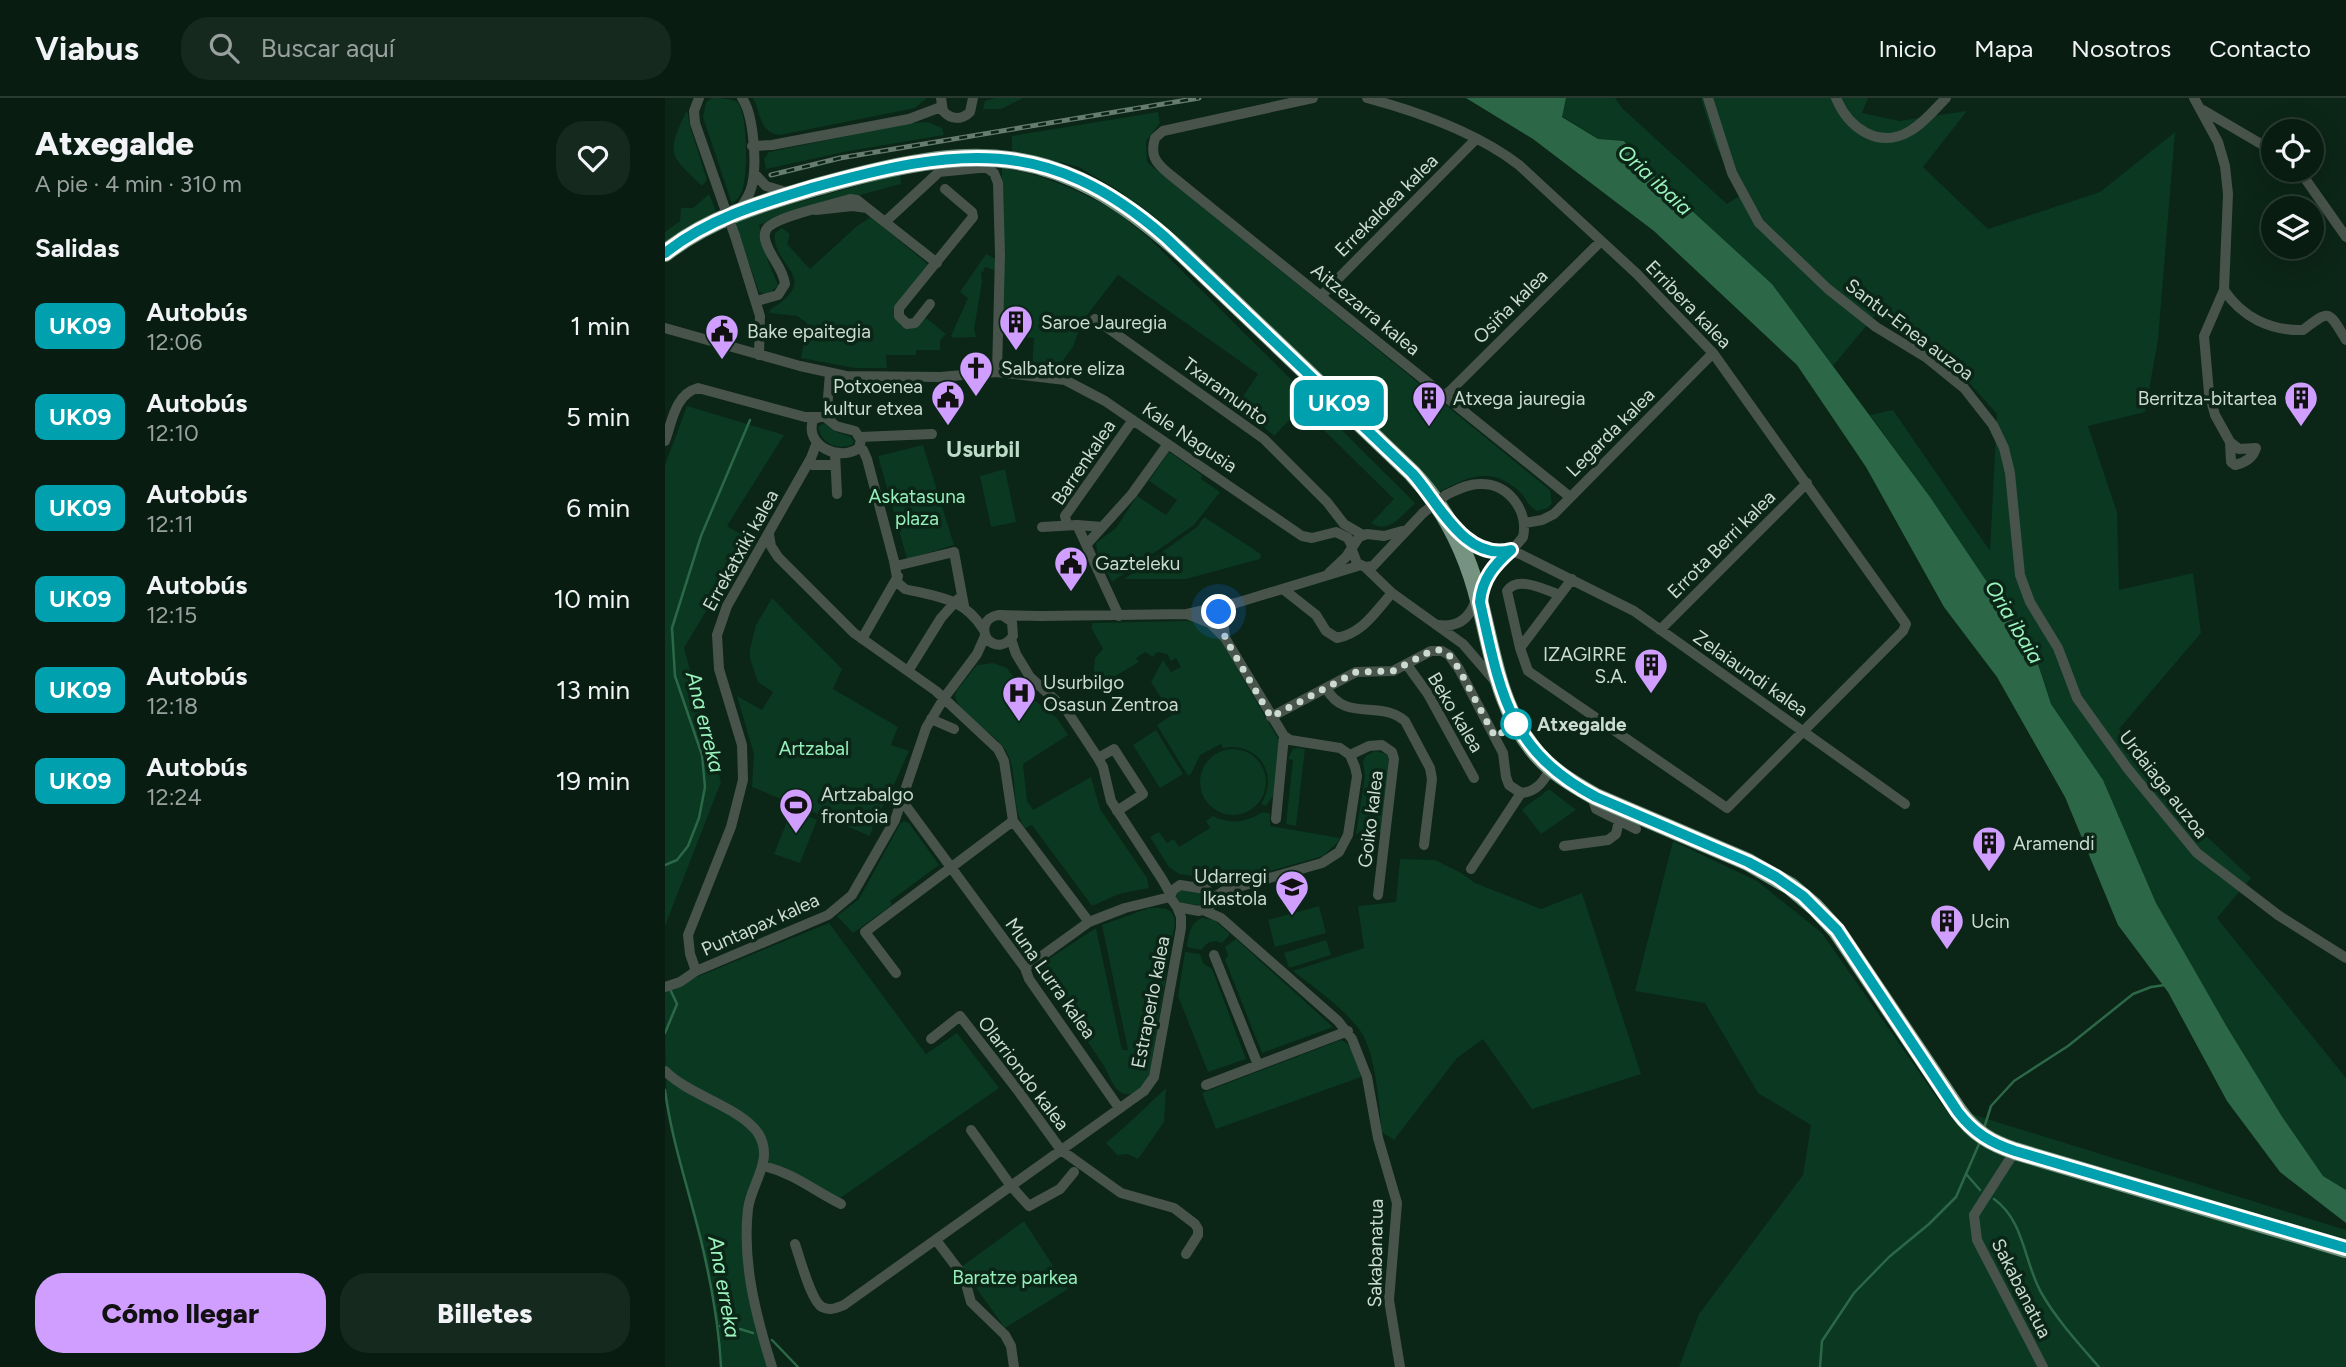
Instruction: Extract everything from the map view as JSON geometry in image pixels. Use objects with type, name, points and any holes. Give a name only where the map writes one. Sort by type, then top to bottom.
[{"type":"highway","points":[[665,253],[730,208],[922,161],[968,157],[1012,159],[1040,165],[1091,185],[1147,222],[1193,263],[1412,473],[1436,502],[1453,529],[1470,568],[1511,716],[1525,738],[1551,767],[1591,794],[1748,862],[1803,896],[1837,930],[1964,1119],[1990,1142],[2346,1249]]},
{"type":"street","points":[[699,98],[695,106],[695,124],[730,208],[734,236],[757,301],[760,316],[759,355]]},
{"type":"street","points":[[730,208],[749,194],[754,173],[750,113],[742,98]]},
{"type":"street","points":[[753,146],[772,145],[909,119],[941,103],[950,117],[963,117],[970,112],[973,98]]},
{"type":"street","name":"Aitzezarra kalea","points":[[1313,98],[1169,129],[1159,133],[1153,142],[1153,156],[1161,167],[1570,497]]},
{"type":"street","name":"Erribera kalea","points":[[1367,98],[1431,119],[1500,150],[1680,317],[1713,354],[1906,624],[1903,631],[1804,732]]},
{"type":"street","name":"Santu-Enea auzoa","points":[[1707,98],[1732,173],[1759,223],[1828,289],[1875,327],[1927,358],[1964,388],[1993,425],[2004,448],[2010,473],[2020,575]]},
{"type":"street","points":[[1836,98],[1843,113],[1854,126],[1868,135],[1885,137],[1901,136],[1913,130],[1946,98]]},
{"type":"street","points":[[2194,98],[2218,142],[2225,166],[2228,194],[2224,290],[2203,336],[2209,393],[2215,415],[2230,442]]},
{"type":"street","points":[[2201,109],[2261,144]]},
{"type":"street","name":"Errekaldea kalea","points":[[1321,296],[1476,139]]},
{"type":"street","points":[[885,222],[939,172],[948,169],[987,168],[994,173],[997,184],[1000,255],[997,372]]},
{"type":"street","points":[[754,173],[765,186],[793,194]]},
{"type":"street","points":[[2307,182],[2346,237]]},
{"type":"street","points":[[930,304],[915,323],[907,324],[899,316],[899,308],[973,217],[972,212],[945,189]]},
{"type":"street","points":[[757,301],[778,295],[785,284],[781,268],[766,242],[766,230],[775,223],[816,210],[852,206],[867,208],[937,263]]},
{"type":"street","name":"Osiña kalea","points":[[1445,396],[1600,242]]},
{"type":"street","points":[[2224,290],[2232,303],[2244,313],[2265,324],[2285,330],[2303,330],[2318,317],[2326,314],[2332,317],[2346,340]]},
{"type":"street","name":"Txaramunto","points":[[1095,319],[1264,439],[1327,502],[1344,524],[1363,535]]},
{"type":"street","name":"Kale Nagusia","points":[[665,328],[846,376],[940,377],[997,372],[1065,380],[1092,399],[1133,420],[1302,536],[1312,538],[1328,532],[1341,533]]},
{"type":"street","name":"Legarda kalea","points":[[1525,523],[1549,517],[1713,354]]},
{"type":"street","points":[[816,369],[823,377],[827,389]]},
{"type":"street","points":[[830,373],[830,382],[816,417],[817,442],[833,453]]},
{"type":"street","points":[[665,441],[680,400],[685,393],[698,388],[816,417],[855,432],[867,460],[895,566],[896,580],[905,589],[960,601],[973,615],[989,642],[1018,658]]},
{"type":"street","name":"Barrenkalea","points":[[1072,525],[1065,516],[1133,420]]},
{"type":"street","points":[[809,463],[833,453],[852,452],[859,442],[932,434]]},
{"type":"street","name":"Errekatxiki kalea","points":[[696,971],[688,935],[731,827],[743,780],[742,745],[719,670],[716,645],[719,623],[809,463],[817,442]]},
{"type":"street","points":[[1087,544],[1132,494],[1168,444]]},
{"type":"street","points":[[833,453],[837,494]]},
{"type":"street","points":[[809,463],[835,465]]},
{"type":"street","name":"Errota Berri kalea","points":[[1660,630],[1807,483]]},
{"type":"street","points":[[984,633],[989,618],[1002,615],[1041,617],[1187,614],[1236,603],[1363,566],[1373,566],[1405,530],[1446,495],[1476,484],[1492,485],[1513,498],[1525,523],[1523,537],[1489,573],[1479,598],[1466,619],[1453,625],[1437,624]]},
{"type":"street","name":"Txaramunto","points":[[1327,502],[1334,523],[1341,533]]},
{"type":"street","points":[[1072,525],[1087,544],[1119,616]]},
{"type":"street","points":[[1042,527],[1102,527]]},
{"type":"street","name":"Zelaiaundi kalea","points":[[1453,529],[1486,550],[1498,553],[1511,550],[1634,611],[1804,732],[1727,808],[1528,671],[1507,592],[1511,586],[1521,583],[1560,595]]},
{"type":"street","points":[[1324,577],[1363,535],[1375,536],[1405,530]]},
{"type":"street","points":[[1341,533],[1348,538],[1353,557],[1392,593],[1463,644],[1481,662],[1503,694]]},
{"type":"street","points":[[769,534],[771,546],[778,557],[862,639],[944,698],[993,744],[1001,755],[1013,821],[1089,922]]},
{"type":"street","points":[[1375,536],[1383,544],[1384,577],[1392,593]]},
{"type":"street","points":[[757,555],[767,552],[778,557]]},
{"type":"street","points":[[895,566],[955,554],[960,601]]},
{"type":"street","points":[[862,639],[908,562]]},
{"type":"street","name":"Urdaiaga auzoa","points":[[2020,575],[2030,602],[2057,648],[2077,698],[2127,769],[2197,853],[2278,915],[2346,958]]},
{"type":"street","points":[[1520,648],[1572,579]]},
{"type":"street","points":[[1283,589],[1316,615],[1327,631],[1337,638],[1350,635],[1365,625],[1392,593]]},
{"type":"street","points":[[908,671],[941,618],[960,601]]},
{"type":"street","points":[[1219,626],[1236,603]]},
{"type":"street","points":[[1212,900],[1224,891],[1328,860],[1339,852],[1346,841],[1357,776],[1350,755],[1336,746],[1290,740],[1284,736],[1225,638],[1219,626],[1221,615],[1215,608]]},
{"type":"street","points":[[1187,614],[1219,626]]},
{"type":"street","points":[[1002,615],[1012,622],[1012,636],[1018,658]]},
{"type":"street","points":[[998,645],[1012,636],[1025,622],[1041,617]]},
{"type":"street","name":"Puntapax kalea","points":[[666,987],[841,906],[857,888],[903,802],[914,761],[931,719],[974,659],[984,633]]},
{"type":"street","name":"Puntapax kalea","points":[[974,659],[998,645]]},
{"type":"street","points":[[1271,717],[1356,672],[1387,672],[1431,651],[1442,651],[1449,655],[1459,669],[1503,754],[1507,781],[1512,789],[1521,793],[1537,789],[1551,767]]},
{"type":"street","name":"Estraperlo kalea","points":[[1018,658],[1039,687],[1067,710],[1098,758],[1103,767],[1108,793],[1117,811],[1159,873],[1181,917],[1154,1077],[1144,1091],[1119,1108]]},
{"type":"street","name":"Beko kalea","points":[[1407,664],[1428,694],[1474,778]]},
{"type":"street","points":[[1326,688],[1342,707],[1389,713],[1405,721],[1430,768],[1432,779],[1424,845]]},
{"type":"street","points":[[931,719],[954,729]]},
{"type":"street","points":[[1804,732],[1905,804]]},
{"type":"street","points":[[1276,819],[1284,736]]},
{"type":"street","name":"Goiko kalea","points":[[1350,755],[1369,746],[1382,745],[1392,752],[1394,759],[1378,895]]},
{"type":"street","points":[[1098,758],[1114,749],[1143,794],[1117,811]]},
{"type":"street","points":[[1471,869],[1521,793]]},
{"type":"street","points":[[1591,794],[1596,808],[1636,829]]},
{"type":"street","points":[[903,802],[951,869]]},
{"type":"street","points":[[896,973],[865,932],[1013,821]]},
{"type":"street","points":[[1564,846],[1608,840],[1616,834],[1619,821]]},
{"type":"street","name":"Muna Lurra kalea","points":[[951,869],[1025,968],[1119,1108]]},
{"type":"street","points":[[1159,873],[1171,881],[1206,889],[1221,918]]},
{"type":"street","points":[[1173,900],[1176,887],[1184,885]]},
{"type":"street","points":[[1025,968],[1089,922],[1125,908],[1173,900],[1221,918],[1348,1031],[1206,1085]]},
{"type":"street","name":"Estraperlo kalea","points":[[1181,928],[1188,918],[1210,906],[1212,900]]},
{"type":"street","points":[[1214,955],[1258,1065]]},
{"type":"street","name":"Olarriondo kalea","points":[[931,1039],[960,1016],[1061,1150]]},
{"type":"street","name":"Sakabanatua","points":[[1348,1031],[1367,1077],[1377,1138],[1397,1203],[1389,1300],[1400,1367]]},
{"type":"street","points":[[665,1071],[676,1082],[748,1123],[763,1145],[764,1166],[754,1185],[748,1206],[748,1262],[759,1324],[772,1367]]},
{"type":"street","name":"Olarriondo kalea","points":[[795,1244],[816,1302],[824,1309],[844,1305],[1119,1108]]},
{"type":"street","points":[[971,1129],[1029,1206],[1060,1189],[1074,1172]]},
{"type":"street","points":[[1061,1150],[1121,1193],[1174,1208],[1185,1215],[1198,1229],[1198,1235],[1186,1254]]},
{"type":"street","name":"Sakabanatua","points":[[2015,1151],[1974,1214],[1977,1240],[2043,1367]]},
{"type":"street","points":[[764,1166],[784,1171],[841,1204]]},
{"type":"street","points":[[936,1240],[964,1277],[971,1302],[1005,1335],[1011,1346],[1014,1367]]},
{"type":"green space","points":[[712,98],[736,101],[744,120],[744,183],[740,195],[732,204],[703,117],[706,102]]},
{"type":"green space","points":[[753,98],[927,98],[915,108],[780,135],[764,126]]},
{"type":"green space","points":[[995,98],[1023,98],[1001,109],[983,109],[985,101]]},
{"type":"green space","points":[[1566,98],[1615,98],[1622,108],[1727,204],[1739,196],[1714,141],[1701,98],[1868,98],[1862,113],[1899,121],[1967,111],[1923,167],[1988,229],[2100,192],[2175,132],[2158,340],[2145,412],[2088,426],[2117,512],[2119,590],[2193,573],[2201,633],[2119,729],[2150,783],[2251,878],[2217,918],[2346,1078],[2346,1190],[2323,1176],[2281,1115],[2156,903],[2103,780],[2051,704],[2034,652],[1930,497],[1870,415],[1893,410],[1990,551],[1997,414],[1939,349],[1876,314],[1833,366],[1772,284],[1655,177],[1625,141],[1598,139],[1562,116]]},
{"type":"green space","points":[[686,112],[707,180],[702,186],[677,160],[674,153],[675,137]]},
{"type":"green space","points":[[1158,112],[1160,123],[1146,141],[1147,162],[1550,490],[1552,503],[1548,508],[1537,511],[1518,490],[1498,478],[1488,476],[1469,478],[1439,492],[1151,215],[1119,191],[1079,167],[1012,150],[1012,136]]},
{"type":"green space","points":[[928,122],[942,128],[944,135],[849,151],[766,169],[764,159],[769,152],[910,123]]},
{"type":"green space","points":[[1002,168],[1044,178],[1084,194],[1115,211],[1149,238],[1415,503],[1389,525],[1384,527],[1371,523],[1394,499],[1301,408],[1274,436],[1238,404],[1258,374],[1118,275],[1081,323],[1073,347],[1053,373],[1032,369],[1034,338],[1000,335]]},
{"type":"green space","points":[[900,174],[901,184],[759,225],[768,261],[778,285],[770,292],[759,292],[735,223],[749,216]]},
{"type":"green space","points":[[709,194],[716,211],[665,245],[665,232],[680,221],[681,208],[693,208]]},
{"type":"green space","points":[[871,217],[930,266],[894,314],[900,325],[908,329],[917,326],[926,318],[946,334],[940,340],[940,350],[916,350],[916,355],[886,355],[887,368],[855,368],[801,358],[807,323],[797,316],[769,313],[793,289],[794,280],[780,255],[775,233],[782,228],[790,234],[787,244],[810,269],[857,226]]},
{"type":"green space","points":[[986,254],[998,260],[997,271],[985,267],[983,272],[981,271],[982,282],[974,329],[976,337],[953,338],[951,336],[968,298],[960,292]]},
{"type":"green space","name":"Ana erreka","points":[[687,406],[784,435],[727,526],[749,539],[684,648],[721,782],[665,926],[665,465]]},
{"type":"green space","points":[[824,423],[834,431],[851,437],[854,441],[852,445],[835,446],[822,438],[818,427]]},
{"type":"green space","name":"Askatasuna plaza","points":[[923,445],[954,545],[907,559],[878,456]]},
{"type":"green space","points":[[1169,452],[1202,475],[1201,479],[1220,492],[1194,525],[1112,582],[1097,552],[1096,543],[1116,528],[1137,496],[1166,515],[1177,500],[1149,481]]},
{"type":"green space","points":[[1005,469],[1016,522],[991,527],[980,476]]},
{"type":"green space","points":[[1204,517],[1261,554],[1260,559],[1186,579],[1124,579],[1197,527]]},
{"type":"green space","name":"Artzabal","points":[[772,598],[842,669],[833,689],[898,727],[891,745],[909,751],[887,800],[875,819],[870,836],[752,787],[754,754],[737,696],[762,710],[773,692],[758,682],[750,659],[756,625]]},
{"type":"green space","points":[[1188,621],[1205,625],[1218,636],[1280,742],[1274,795],[1266,806],[1261,804],[1266,793],[1267,772],[1262,762],[1246,750],[1223,748],[1221,744],[1200,755],[1188,776],[1157,725],[1172,715],[1151,682],[1163,660],[1171,672],[1181,667],[1176,658],[1171,661],[1167,654],[1157,652],[1153,657],[1145,652],[1136,658],[1139,662],[1092,690],[1095,658],[1103,649],[1092,629],[1092,623]]},
{"type":"green space","points":[[993,663],[1007,668],[1024,692],[1057,718],[1068,735],[1023,764],[1027,801],[1033,810],[1091,777],[1100,809],[1147,878],[1149,888],[1119,894],[1092,906],[1032,825],[1025,828],[1017,809],[1009,757],[998,741],[963,711],[955,696],[977,665]]},
{"type":"green space","points":[[1156,730],[1183,774],[1160,788],[1133,745]]},
{"type":"green space","points":[[1226,749],[1240,749],[1252,754],[1261,763],[1266,782],[1264,795],[1257,806],[1240,815],[1226,815],[1214,810],[1205,801],[1200,789],[1200,775],[1205,763],[1214,754]]},
{"type":"green space","points":[[1293,749],[1305,749],[1296,826],[1286,824],[1293,760],[1288,759]]},
{"type":"green space","points":[[1375,751],[1388,756],[1389,765],[1381,832],[1365,831],[1356,834],[1365,776],[1363,761]]},
{"type":"green space","points":[[1549,789],[1576,810],[1541,834],[1522,810]]},
{"type":"green space","name":"Artzabalgo frontoia","points":[[792,809],[817,820],[800,863],[774,854]]},
{"type":"green space","points":[[1263,812],[1270,814],[1270,826],[1340,838],[1323,856],[1242,879],[1212,879],[1179,874],[1169,867],[1150,837],[1159,832],[1167,843],[1174,839],[1179,847],[1210,828],[1206,821],[1213,816],[1226,821],[1238,821]]},
{"type":"green space","points":[[904,821],[909,823],[939,865],[890,901],[892,905],[853,933],[837,916],[859,899]]},
{"type":"green space","points":[[1673,841],[1757,881],[1822,933],[1942,1105],[2346,1230],[2346,1367],[1679,1367],[1699,1314],[1803,1175],[1811,1125],[1758,1093],[1705,1003],[1635,991]]},
{"type":"green space","points":[[1400,859],[1435,860],[1475,883],[1541,909],[1582,893],[1641,1074],[1532,1109],[1483,1039],[1457,1058],[1394,1140],[1382,1132],[1373,1067],[1361,1032],[1338,1007],[1293,971],[1364,948],[1358,906],[1396,902]]},
{"type":"green space","points":[[1179,890],[1201,891],[1206,897],[1205,902],[1199,905],[1181,903],[1176,897]]},
{"type":"green space","points":[[1319,906],[1326,933],[1275,947],[1268,920]]},
{"type":"green space","points":[[1149,908],[1170,911],[1175,923],[1149,1078],[1141,1089],[1128,1094],[1119,1091],[1114,1085],[1038,969],[1041,964],[1096,928],[1122,1050],[1128,1050],[1102,925]]},
{"type":"green space","points":[[1202,918],[1214,920],[1230,934],[1222,943],[1211,942],[1202,950],[1187,947],[1192,926]]},
{"type":"green space","points":[[829,923],[926,1054],[957,1033],[999,1088],[836,1201],[764,1167],[754,1185],[748,1262],[772,1367],[721,1367],[712,1299],[667,1101],[665,990]]},
{"type":"green space","points":[[1236,939],[1333,1027],[1262,1053],[1225,960],[1228,955],[1225,947]]},
{"type":"green space","points":[[1326,940],[1331,955],[1289,968],[1284,953]]},
{"type":"green space","points":[[1185,952],[1200,954],[1203,963],[1212,969],[1246,1059],[1208,1072],[1178,996]]},
{"type":"green space","points":[[1341,1040],[1352,1050],[1361,1077],[1216,1129],[1202,1093]]},
{"type":"green space","points":[[1166,1088],[1164,1122],[1138,1159],[1128,1154],[1117,1155],[1106,1143]]},
{"type":"green space","name":"Baratze parkea","points":[[1024,1221],[1068,1289],[1005,1328],[961,1267]]},
{"type":"water","name":"Oria ibaia","points":[[1466,98],[1566,98],[1562,117],[1598,139],[1624,141],[1655,177],[1772,284],[1930,497],[2034,652],[2051,704],[2103,780],[2156,903],[2227,1027],[2281,1115],[2323,1176],[2346,1190],[2346,1223],[2280,1172],[2227,1101],[2168,992],[2118,925],[2065,797],[1997,677],[1944,607],[1866,467],[1797,365],[1654,231],[1533,139]]},
{"type":"waterway","name":"Ana erreka","points":[[665,865],[677,860],[688,846],[699,818],[705,787],[702,755],[675,676],[672,628],[701,536],[750,420]]},
{"type":"waterway","points":[[1985,1125],[1991,1106],[2014,1081],[2068,1046],[2133,994],[2165,985]]},
{"type":"waterway","name":"Ana erreka","points":[[665,1033],[677,1004],[669,987]]},
{"type":"waterway","name":"Ana erreka","points":[[665,1090],[672,1130],[709,1278],[721,1367]]},
{"type":"waterway","points":[[1820,1367],[1822,1341],[1854,1293],[1889,1257],[1929,1224],[1956,1197],[1979,1144]]},
{"type":"waterway","points":[[1967,1175],[1980,1190]]},
{"type":"waterway","points":[[1994,1199],[2012,1219],[2036,1282],[2048,1304],[2099,1367]]},
{"type":"waterway","points":[[720,1326],[730,1328]]},
{"type":"waterway","points":[[740,1329],[753,1333]]},
{"type":"waterway","points":[[772,1340],[798,1367]]},
{"type":"railway","points":[[771,175],[840,158],[1199,98]]},
{"type":"bus line","name":"UK09","points":[[665,253],[708,224],[737,212],[845,179],[922,161],[968,157],[1012,159],[1040,165],[1101,190],[1125,205],[1165,237],[1412,473],[1442,510],[1453,529],[1486,550],[1498,553],[1511,550],[1489,573],[1480,602],[1506,705],[1533,750],[1575,785],[1596,797],[1748,862],[1803,896],[1837,930],[1958,1112],[1976,1132],[1999,1146],[2346,1248]]},
{"type":"place","name":"Saroe Jauregia","points":[[1016,352]]},
{"type":"place","name":"Bake epaitegia","points":[[722,361]]},
{"type":"place","name":"Salbatore eliza","points":[[976,398]]},
{"type":"place","name":"Potxoenea kultur etxea","points":[[948,427]]},
{"type":"place","name":"Atxega jauregia","points":[[1429,428]]},
{"type":"place","name":"Berritza-bitartea","points":[[2301,428]]},
{"type":"place","name":"Gazteleku","points":[[1071,593]]},
{"type":"place","name":"IZAGIRRE S.A.","points":[[1651,695]]},
{"type":"place","name":"Usurbilgo Osasun Zentroa","points":[[1019,723]]},
{"type":"place","name":"Atxegalde","points":[[1516,724]]},
{"type":"place","name":"Artzabalgo frontoia","points":[[796,835]]},
{"type":"place","name":"Aramendi","points":[[1989,873]]},
{"type":"place","name":"Udarregi Ikastola","points":[[1292,917]]},
{"type":"place","name":"Ucin","points":[[1947,951]]},
{"type":"district","name":"Usurbil","points":[[983,449]]},
{"type":"route","points":[[1219,612],[1223,618],[1225,638],[1271,717],[1356,672],[1393,671],[1431,651],[1439,650],[1449,655],[1459,669],[1495,737],[1516,724]]}]
